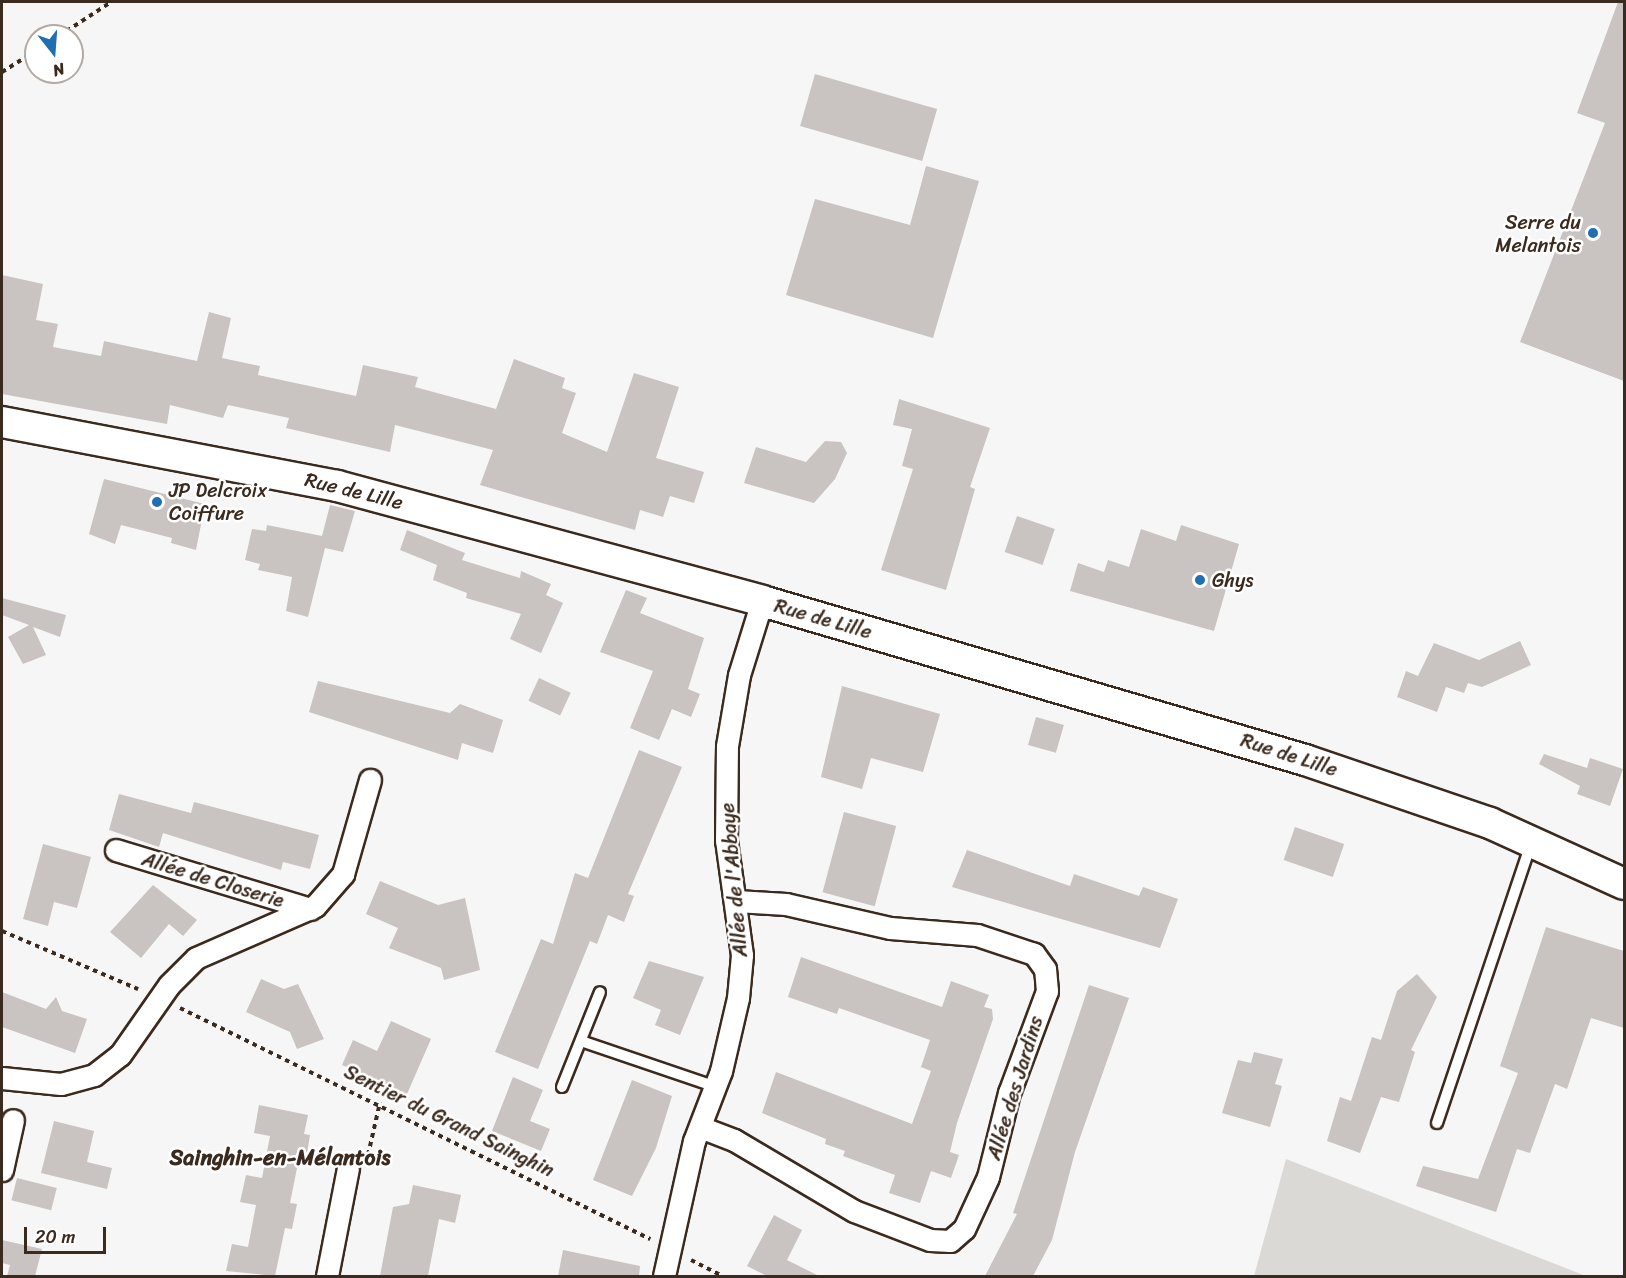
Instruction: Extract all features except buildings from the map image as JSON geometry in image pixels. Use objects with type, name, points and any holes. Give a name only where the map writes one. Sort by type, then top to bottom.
[{"type":"main road","name":"Rue de Lille","points":[[2,422],[337,486],[762,602],[1252,743],[1446,806],[1532,841],[1624,884]]},
{"type":"street","name":"Allée de l'Abbaye","points":[[664,1276],[668,1248],[700,1127],[716,1087],[741,976],[736,900],[726,840],[727,746],[739,675],[762,602]]},
{"type":"street","name":"Allée de Closerie","points":[[2,1078],[62,1084],[94,1075],[120,1055],[159,998],[181,971],[212,948],[310,909],[343,874],[370,780]]},
{"type":"street","name":"Allée de Closerie","points":[[117,850],[310,909]]},
{"type":"street","name":"Allée des Jardins","points":[[700,1127],[734,1140],[854,1211],[930,1240],[950,1241],[964,1229],[982,1192],[1009,1094],[1047,991],[1045,969],[1034,954],[977,935],[898,930],[786,904],[736,900]]},
{"type":"street","points":[[2,1170],[14,1120]]},
{"type":"street","points":[[327,1276],[348,1168]]},
{"type":"lane","points":[[1437,1123],[1532,841]]},
{"type":"lane","points":[[562,1087],[600,992]]},
{"type":"lane","points":[[581,1041],[716,1087]]},
{"type":"path","points":[[77,24],[111,2]]},
{"type":"path","points":[[2,72],[24,58]]},
{"type":"path","name":"Sentier du Grand Sainghin","points":[[2,931],[159,998],[380,1102],[722,1276]]},
{"type":"path","points":[[348,1168],[367,1158],[380,1102]]},
{"type":"shaded area","points":[[1286,1159],[1586,1276],[1254,1276]]},
{"type":"place","name":"Serre du Melantois","points":[[1593,233]]},
{"type":"place","name":"JP Delcroix Coiffure","points":[[157,502]]},
{"type":"place","name":"Ghys","points":[[1200,580]]},
{"type":"district","name":"Sainghin-en-Mélantois","points":[[280,1158]]}]
